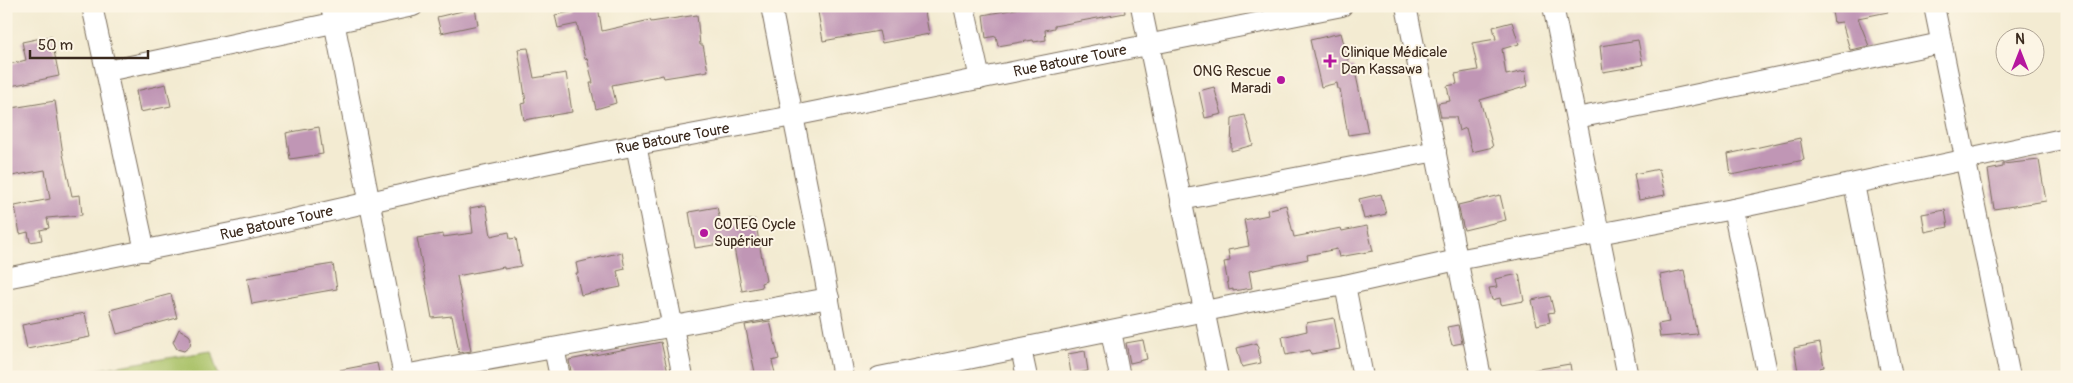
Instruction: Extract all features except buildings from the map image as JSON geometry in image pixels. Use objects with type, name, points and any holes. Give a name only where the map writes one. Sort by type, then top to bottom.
[{"type":"street","points":[[92,6],[145,251]]},
{"type":"street","points":[[107,71],[333,15],[413,6]]},
{"type":"street","points":[[770,6],[829,298],[843,377]]},
{"type":"street","points":[[964,6],[980,79]]},
{"type":"street","points":[[1141,6],[1218,377]]},
{"type":"street","name":"Rue Batoure Toure","points":[[6,278],[145,251],[636,145],[793,116],[1342,6]]},
{"type":"street","points":[[1406,6],[1481,377]]},
{"type":"street","points":[[1553,6],[1628,377]]},
{"type":"street","points":[[1934,6],[2010,377]]},
{"type":"street","points":[[333,15],[404,376],[829,298]]},
{"type":"street","points":[[1576,118],[1941,43]]},
{"type":"street","points":[[879,377],[931,372],[1021,349],[1204,313],[1268,298],[1345,285],[1457,260],[1733,209],[2067,138]]},
{"type":"street","points":[[636,145],[683,377]]},
{"type":"street","points":[[1181,200],[1436,151]]},
{"type":"street","points":[[1854,184],[1892,377]]},
{"type":"street","points":[[1733,209],[1768,377]]},
{"type":"street","points":[[1345,285],[1363,377]]},
{"type":"street","points":[[1111,331],[1120,377]]},
{"type":"street","points":[[554,348],[560,377]]},
{"type":"street","points":[[1021,349],[1027,377]]},
{"type":"green space","points":[[211,351],[219,377],[95,377],[94,370]]},
{"type":"place","name":"Clinique Médicale Dan Kassawa","points":[[1330,61]]},
{"type":"place","name":"ONG Rescue Maradi","points":[[1281,80]]},
{"type":"place","name":"COTEG Cycle Supérieur","points":[[704,233]]}]
